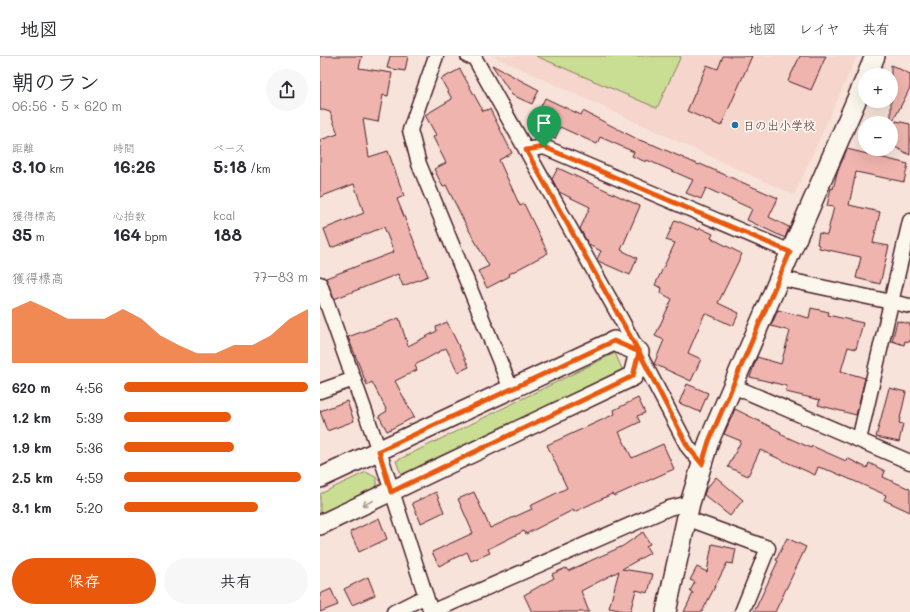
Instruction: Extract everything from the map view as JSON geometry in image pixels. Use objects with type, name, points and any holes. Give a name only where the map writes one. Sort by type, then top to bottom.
[{"type":"street","points":[[436,56],[410,130],[419,164],[511,389]]},
{"type":"street","points":[[468,56],[474,57],[639,352],[688,447],[702,464]]},
{"type":"street","points":[[870,68],[875,56]]},
{"type":"street","points":[[666,612],[688,510],[709,441],[858,96]]},
{"type":"street","points":[[526,150],[544,147],[790,252]]},
{"type":"street","points":[[859,440],[910,221]]},
{"type":"street","points":[[779,278],[910,306]]},
{"type":"street","points":[[320,284],[379,451],[431,612],[669,508],[688,510],[768,548],[742,612]]},
{"type":"street","points":[[320,478],[614,341],[639,352]]},
{"type":"street","points":[[320,525],[633,376],[639,352]]},
{"type":"street","points":[[320,391],[354,379]]},
{"type":"street","points":[[733,386],[910,462]]},
{"type":"street","points":[[394,612],[426,596]]},
{"type":"shaded area","name":"日の出小学校","points":[[493,56],[857,56],[794,195]]},
{"type":"green space","points":[[536,56],[681,56],[657,108]]},
{"type":"green space","points":[[615,353],[623,371],[402,477],[396,461]]},
{"type":"green space","points":[[366,472],[377,478],[377,486],[374,490],[320,515],[320,494]]},
{"type":"building","points":[[320,56],[362,56],[359,68],[392,73],[388,96],[383,95],[378,122],[363,119],[369,157],[388,151],[404,196],[397,199],[428,276],[403,286],[398,274],[334,299],[326,278],[394,252],[384,227],[331,248],[324,229],[364,213],[354,184],[320,197],[320,140],[338,134],[330,112],[320,109]]},
{"type":"building","points":[[390,56],[408,56],[405,71],[387,68]]},
{"type":"building","points":[[723,56],[752,56],[721,126],[687,111],[707,65],[718,69]]},
{"type":"building","points":[[800,56],[826,56],[811,90],[788,81]]},
{"type":"building","points":[[492,65],[539,90],[532,104],[512,95]]},
{"type":"building","points":[[898,68],[910,74],[910,88],[896,116],[891,116],[891,108],[898,108]]},
{"type":"building","points":[[460,69],[483,111],[490,109],[512,153],[499,160],[520,206],[524,204],[548,253],[487,288],[478,271],[489,266],[446,185],[443,187],[434,169],[446,163],[433,137],[436,135],[425,115],[452,99],[441,79]]},
{"type":"building","points":[[545,98],[581,115],[583,111],[639,140],[699,165],[700,164],[778,198],[769,217],[789,227],[785,238],[747,220],[752,209],[706,188],[701,199],[686,193],[693,180],[647,160],[646,162],[632,156],[634,152],[600,137],[597,144],[560,127],[555,139],[531,127]]},
{"type":"building","points":[[898,121],[910,124],[910,155],[898,149]]},
{"type":"building","points":[[847,149],[858,152],[858,156],[875,156],[908,164],[904,182],[856,172],[849,205],[880,212],[873,243],[889,246],[880,284],[856,278],[861,257],[819,248],[819,245],[817,244],[819,233],[827,235],[834,207],[827,206],[831,188],[833,189],[837,173]]},
{"type":"building","points":[[558,168],[640,206],[621,250],[637,258],[630,275],[598,261],[597,259],[601,251],[589,245],[580,229],[590,207],[559,192],[552,179]]},
{"type":"building","points":[[675,220],[713,234],[711,238],[742,254],[718,303],[739,313],[733,326],[705,313],[688,353],[701,359],[691,381],[654,364],[664,340],[655,336],[672,299],[661,293],[662,288],[655,285],[675,243],[666,240]]},
{"type":"building","points":[[811,308],[829,312],[828,315],[863,323],[856,349],[848,347],[841,371],[865,378],[856,415],[818,405],[820,400],[786,392],[787,386],[750,377],[757,357],[781,364],[790,331],[771,326],[778,310],[809,318]]},
{"type":"building","points":[[399,318],[408,346],[437,331],[436,327],[447,322],[469,367],[458,372],[446,348],[415,365],[417,370],[395,381],[414,417],[387,431],[379,416],[387,411],[372,382],[367,385],[348,337]]},
{"type":"building","points":[[897,321],[910,324],[910,342],[905,341],[904,345],[892,341]]},
{"type":"building","points":[[687,384],[708,393],[700,412],[679,403]]},
{"type":"building","points":[[889,388],[906,392],[899,423],[903,424],[899,442],[876,437]]},
{"type":"building","points":[[638,398],[645,413],[637,416],[640,422],[619,432],[632,458],[663,444],[674,469],[614,496],[612,494],[574,512],[573,510],[526,534],[524,531],[488,549],[490,553],[471,561],[467,552],[439,566],[432,552],[473,533],[458,499],[474,492],[490,528],[532,509],[530,506],[567,488],[547,445],[615,414],[614,410]]},
{"type":"building","points":[[347,401],[354,421],[327,431],[320,411]]},
{"type":"building","points":[[735,409],[781,432],[780,434],[811,448],[812,446],[846,461],[847,458],[867,468],[869,463],[885,471],[883,477],[910,489],[910,512],[884,500],[886,495],[831,471],[818,467],[815,475],[760,450],[748,476],[728,467],[741,441],[724,434]]},
{"type":"building","points":[[716,477],[743,500],[730,516],[704,495],[706,489]]},
{"type":"building","points":[[436,492],[444,512],[421,523],[412,503]]},
{"type":"building","points":[[379,518],[387,539],[359,552],[350,532]]},
{"type":"building","points":[[643,532],[650,544],[646,546],[650,553],[622,569],[653,574],[648,593],[636,590],[630,612],[609,608],[619,571],[581,591],[589,612],[532,612],[524,595],[554,578],[552,574],[566,568],[568,571],[623,546]]},
{"type":"building","points":[[787,538],[806,547],[775,612],[754,612],[778,561],[776,560]]},
{"type":"building","points":[[712,544],[736,549],[733,564],[727,563],[702,612],[684,612],[693,593],[690,591],[695,582],[690,580],[697,567],[707,572]]},
{"type":"building","points":[[368,577],[375,595],[352,605],[344,589]]},
{"type":"building","points":[[331,589],[338,605],[320,612],[320,594]]},
{"type":"place","name":"日の出小学校","points":[[735,125]]},
{"type":"route","points":[[544,147],[526,150],[639,352],[614,341],[379,451],[391,492],[633,376],[639,352],[688,447],[702,464],[709,441],[790,252],[544,147]]}]
